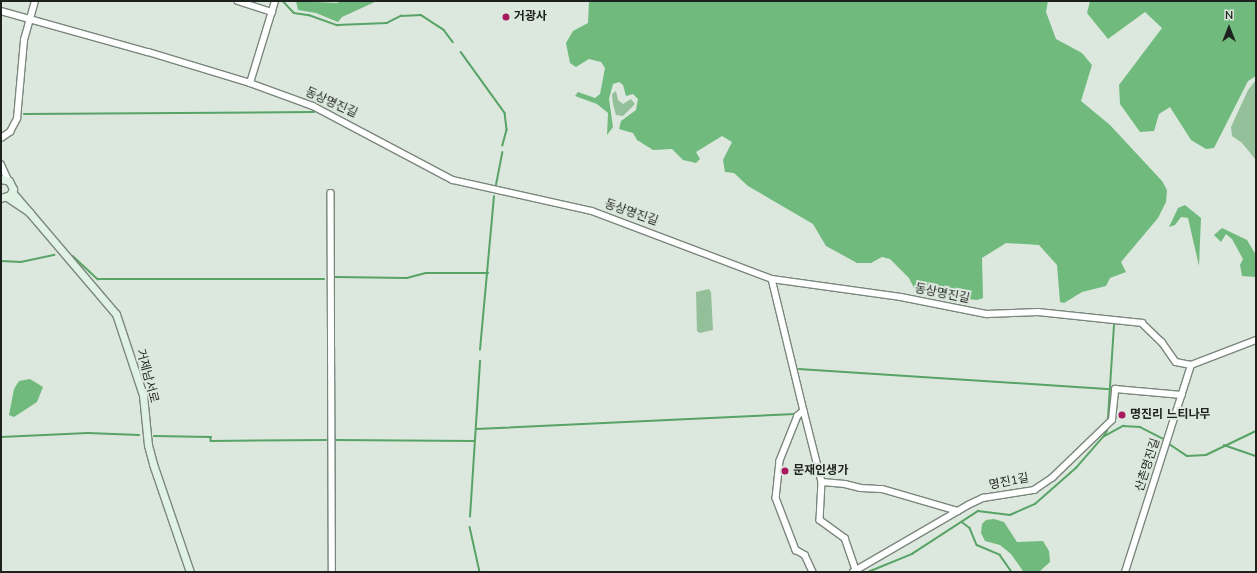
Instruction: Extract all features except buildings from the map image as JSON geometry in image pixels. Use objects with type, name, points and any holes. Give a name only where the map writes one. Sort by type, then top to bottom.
[{"type":"main road","points":[[1,179],[9,180],[9,195]]},
{"type":"main road","name":"거제남서로","points":[[9,195],[29,212],[116,314],[144,395],[148,445],[153,464],[190,572]]},
{"type":"street","points":[[1,138],[10,132],[17,119],[28,19],[35,1]]},
{"type":"street","points":[[238,1],[272,12]]},
{"type":"street","points":[[250,84],[275,1]]},
{"type":"street","name":"동상명진길","points":[[1,11],[148,52],[250,84],[313,106],[453,180],[611,217],[745,271],[772,279],[901,297],[987,314],[1038,312],[1142,323],[1162,342],[1176,362],[1191,365]]},
{"type":"street","points":[[1,164],[9,180]]},
{"type":"street","points":[[331,193],[332,572]]},
{"type":"street","points":[[772,279],[822,482],[820,520],[845,538],[856,571]]},
{"type":"street","points":[[1191,365],[1256,340]]},
{"type":"street","name":"산촌명진길","points":[[1125,572],[1191,365]]},
{"type":"street","name":"명진1길","points":[[856,571],[983,498],[1034,490],[1052,478],[1112,420],[1115,389],[1182,395]]},
{"type":"street","points":[[804,411],[798,416],[780,461],[776,498],[796,550],[805,555],[813,572]]},
{"type":"street","points":[[822,482],[845,484],[861,488],[882,489],[958,511]]},
{"type":"green space","points":[[296,1],[337,3],[341,1],[377,1],[342,17],[338,22],[316,13],[298,10]]},
{"type":"green space","points":[[589,1],[1048,1],[1046,12],[1056,39],[1082,53],[1092,65],[1081,101],[1110,125],[1162,181],[1167,190],[1166,202],[1158,218],[1121,262],[1126,272],[1110,278],[1106,286],[1082,292],[1064,303],[1060,302],[1057,265],[1039,245],[1006,243],[982,258],[983,298],[977,300],[953,297],[930,285],[914,288],[909,278],[890,259],[882,257],[871,263],[857,263],[826,246],[813,224],[748,186],[734,173],[725,172],[723,160],[732,142],[722,136],[696,152],[700,159],[696,163],[683,160],[672,149],[653,150],[637,140],[633,133],[619,129],[621,121],[636,110],[638,99],[633,94],[626,96],[623,85],[619,82],[613,84],[609,99],[613,127],[607,135],[608,113],[597,104],[575,96],[578,92],[595,98],[600,94],[605,68],[601,62],[589,59],[576,67],[570,63],[566,43],[573,31],[588,23]]},
{"type":"green space","points":[[1090,1],[1256,1],[1256,76],[1248,81],[1214,148],[1206,149],[1191,140],[1170,107],[1159,114],[1154,131],[1140,132],[1120,104],[1119,85],[1162,28],[1145,12],[1108,39],[1087,13]]},
{"type":"green space","points":[[1256,80],[1256,160],[1242,143],[1232,136],[1231,127],[1248,90]]},
{"type":"green space","points":[[616,91],[618,100],[623,104],[631,99],[635,104],[623,116],[616,115],[612,94]]},
{"type":"green space","points":[[1185,205],[1201,218],[1199,266],[1188,218],[1181,217],[1175,225],[1169,227],[1178,208]]},
{"type":"green space","points":[[1222,228],[1247,240],[1256,255],[1256,277],[1242,276],[1240,265],[1243,259],[1232,239],[1226,234],[1221,242],[1214,235]]},
{"type":"green space","points":[[709,289],[711,292],[713,330],[700,333],[697,331],[696,292]]},
{"type":"green space","points":[[30,379],[43,387],[37,402],[14,417],[9,415],[14,389],[19,381]]},
{"type":"green space","points":[[994,519],[1004,522],[1017,542],[1043,541],[1049,551],[1050,562],[1040,571],[1023,571],[1011,554],[1000,545],[985,541],[981,533],[982,524],[986,520]]},
{"type":"waterway","points":[[283,1],[294,13],[309,15],[337,25],[387,23],[401,16],[421,15],[444,30],[453,42]]},
{"type":"waterway","points":[[461,52],[505,113],[507,130],[503,145]]},
{"type":"waterway","points":[[24,114],[314,112]]},
{"type":"waterway","points":[[496,185],[502,153]]},
{"type":"waterway","points":[[480,350],[494,197]]},
{"type":"waterway","points":[[1,261],[21,262],[54,255]]},
{"type":"waterway","points":[[73,256],[98,279],[324,279]]},
{"type":"waterway","points":[[335,277],[407,278],[426,273],[488,273]]},
{"type":"waterway","points":[[1108,418],[1114,325]]},
{"type":"waterway","points":[[470,517],[480,361]]},
{"type":"waterway","points":[[799,369],[1110,389]]},
{"type":"waterway","points":[[476,429],[795,414]]},
{"type":"waterway","points":[[868,572],[912,554],[978,511],[1010,515],[1035,504],[1076,468],[1103,437],[1123,426],[1140,427],[1165,440]]},
{"type":"waterway","points":[[1104,436],[1107,431]]},
{"type":"waterway","points":[[1168,443],[1187,456],[1206,455],[1256,431]]},
{"type":"waterway","points":[[1,437],[88,433],[139,435]]},
{"type":"waterway","points":[[154,436],[211,437],[211,441],[326,440]]},
{"type":"waterway","points":[[336,440],[474,441]]},
{"type":"waterway","points":[[1224,445],[1256,456]]},
{"type":"waterway","points":[[962,522],[970,528],[977,545],[1000,555],[1012,572]]},
{"type":"waterway","points":[[470,527],[480,572]]},
{"type":"place","name":"거광사","points":[[506,17]]},
{"type":"place","name":"명진리 느티나무","points":[[1122,415]]},
{"type":"place","name":"문재인생가","points":[[785,471]]}]
